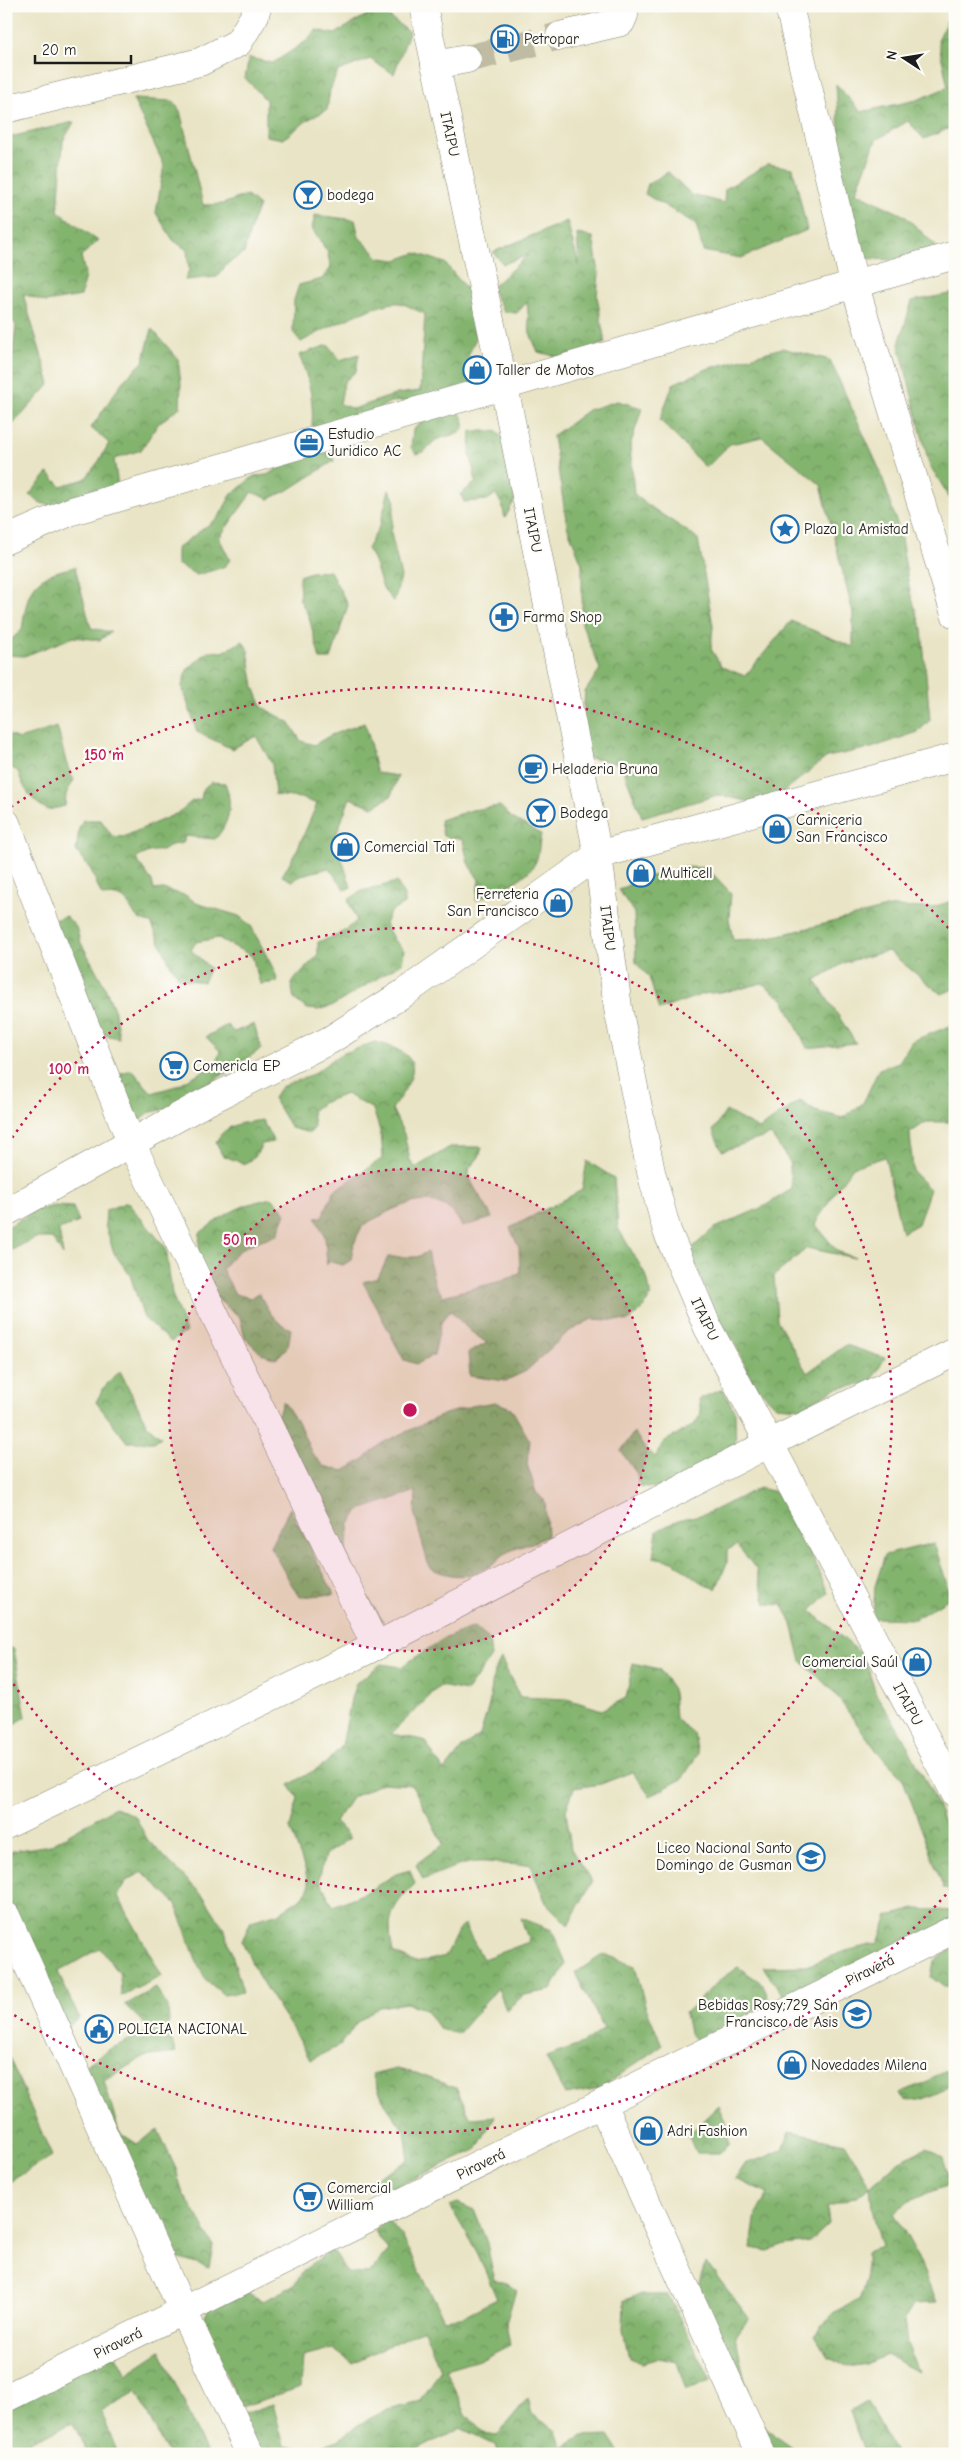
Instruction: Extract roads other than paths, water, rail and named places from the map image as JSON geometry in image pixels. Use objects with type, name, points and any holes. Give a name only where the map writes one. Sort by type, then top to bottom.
[{"type":"street","points":[[6,109],[200,62],[238,43],[255,15],[257,6]]},
{"type":"street","name":"ITAIPU","points":[[423,6],[504,386],[598,855],[618,1008],[651,1172],[667,1231],[708,1328],[955,1793]]},
{"type":"street","points":[[560,36],[621,22],[624,15],[622,6]]},
{"type":"street","points":[[789,6],[854,283],[955,614]]},
{"type":"street","points":[[436,65],[467,59]]},
{"type":"street","points":[[6,540],[72,511],[955,254]]},
{"type":"street","points":[[6,1212],[132,1145],[202,1104],[330,1040],[404,994],[598,855],[955,757]]},
{"type":"street","points":[[6,823],[132,1145],[376,1646]]},
{"type":"street","points":[[6,1825],[376,1646],[770,1443],[955,1352]]},
{"type":"street","points":[[6,1916],[183,2311],[250,2454]]},
{"type":"street","name":"Piraverá","points":[[6,2398],[955,1928]]},
{"type":"street","points":[[602,2104],[761,2454]]},
{"type":"tunnel","points":[[467,59],[560,36]]},
{"type":"place","name":"Petropar","points":[[505,39]]},
{"type":"place","name":"bodega","points":[[308,195]]},
{"type":"place","name":"Taller de Motos","points":[[477,370]]},
{"type":"place","name":"Estudio Juridico AC","points":[[309,443]]},
{"type":"place","name":"Plaza la Amistad","points":[[785,529]]},
{"type":"place","name":"Farma Shop","points":[[504,617]]},
{"type":"place","name":"Heladeria Bruna","points":[[533,769]]},
{"type":"place","name":"Bodega","points":[[541,813]]},
{"type":"place","name":"Carniceria San Francisco","points":[[777,829]]},
{"type":"place","name":"Comercial Tati","points":[[345,847]]},
{"type":"place","name":"Multicell","points":[[641,873]]},
{"type":"place","name":"Ferreteria San Francisco","points":[[558,903]]},
{"type":"place","name":"Comericla EP","points":[[174,1066]]},
{"type":"place","name":"Comercial Saúl","points":[[917,1662]]},
{"type":"place","name":"Liceo Nacional Santo Domingo de Gusman","points":[[811,1857]]},
{"type":"place","name":"Bebidas Rosy;729 San Francisco de Asis","points":[[857,2014]]},
{"type":"place","name":"POLICIA NACIONAL","points":[[99,2029]]},
{"type":"place","name":"Novedades Milena","points":[[792,2065]]},
{"type":"place","name":"Adri Fashion","points":[[648,2131]]},
{"type":"place","name":"Comercial William","points":[[308,2197]]}]
